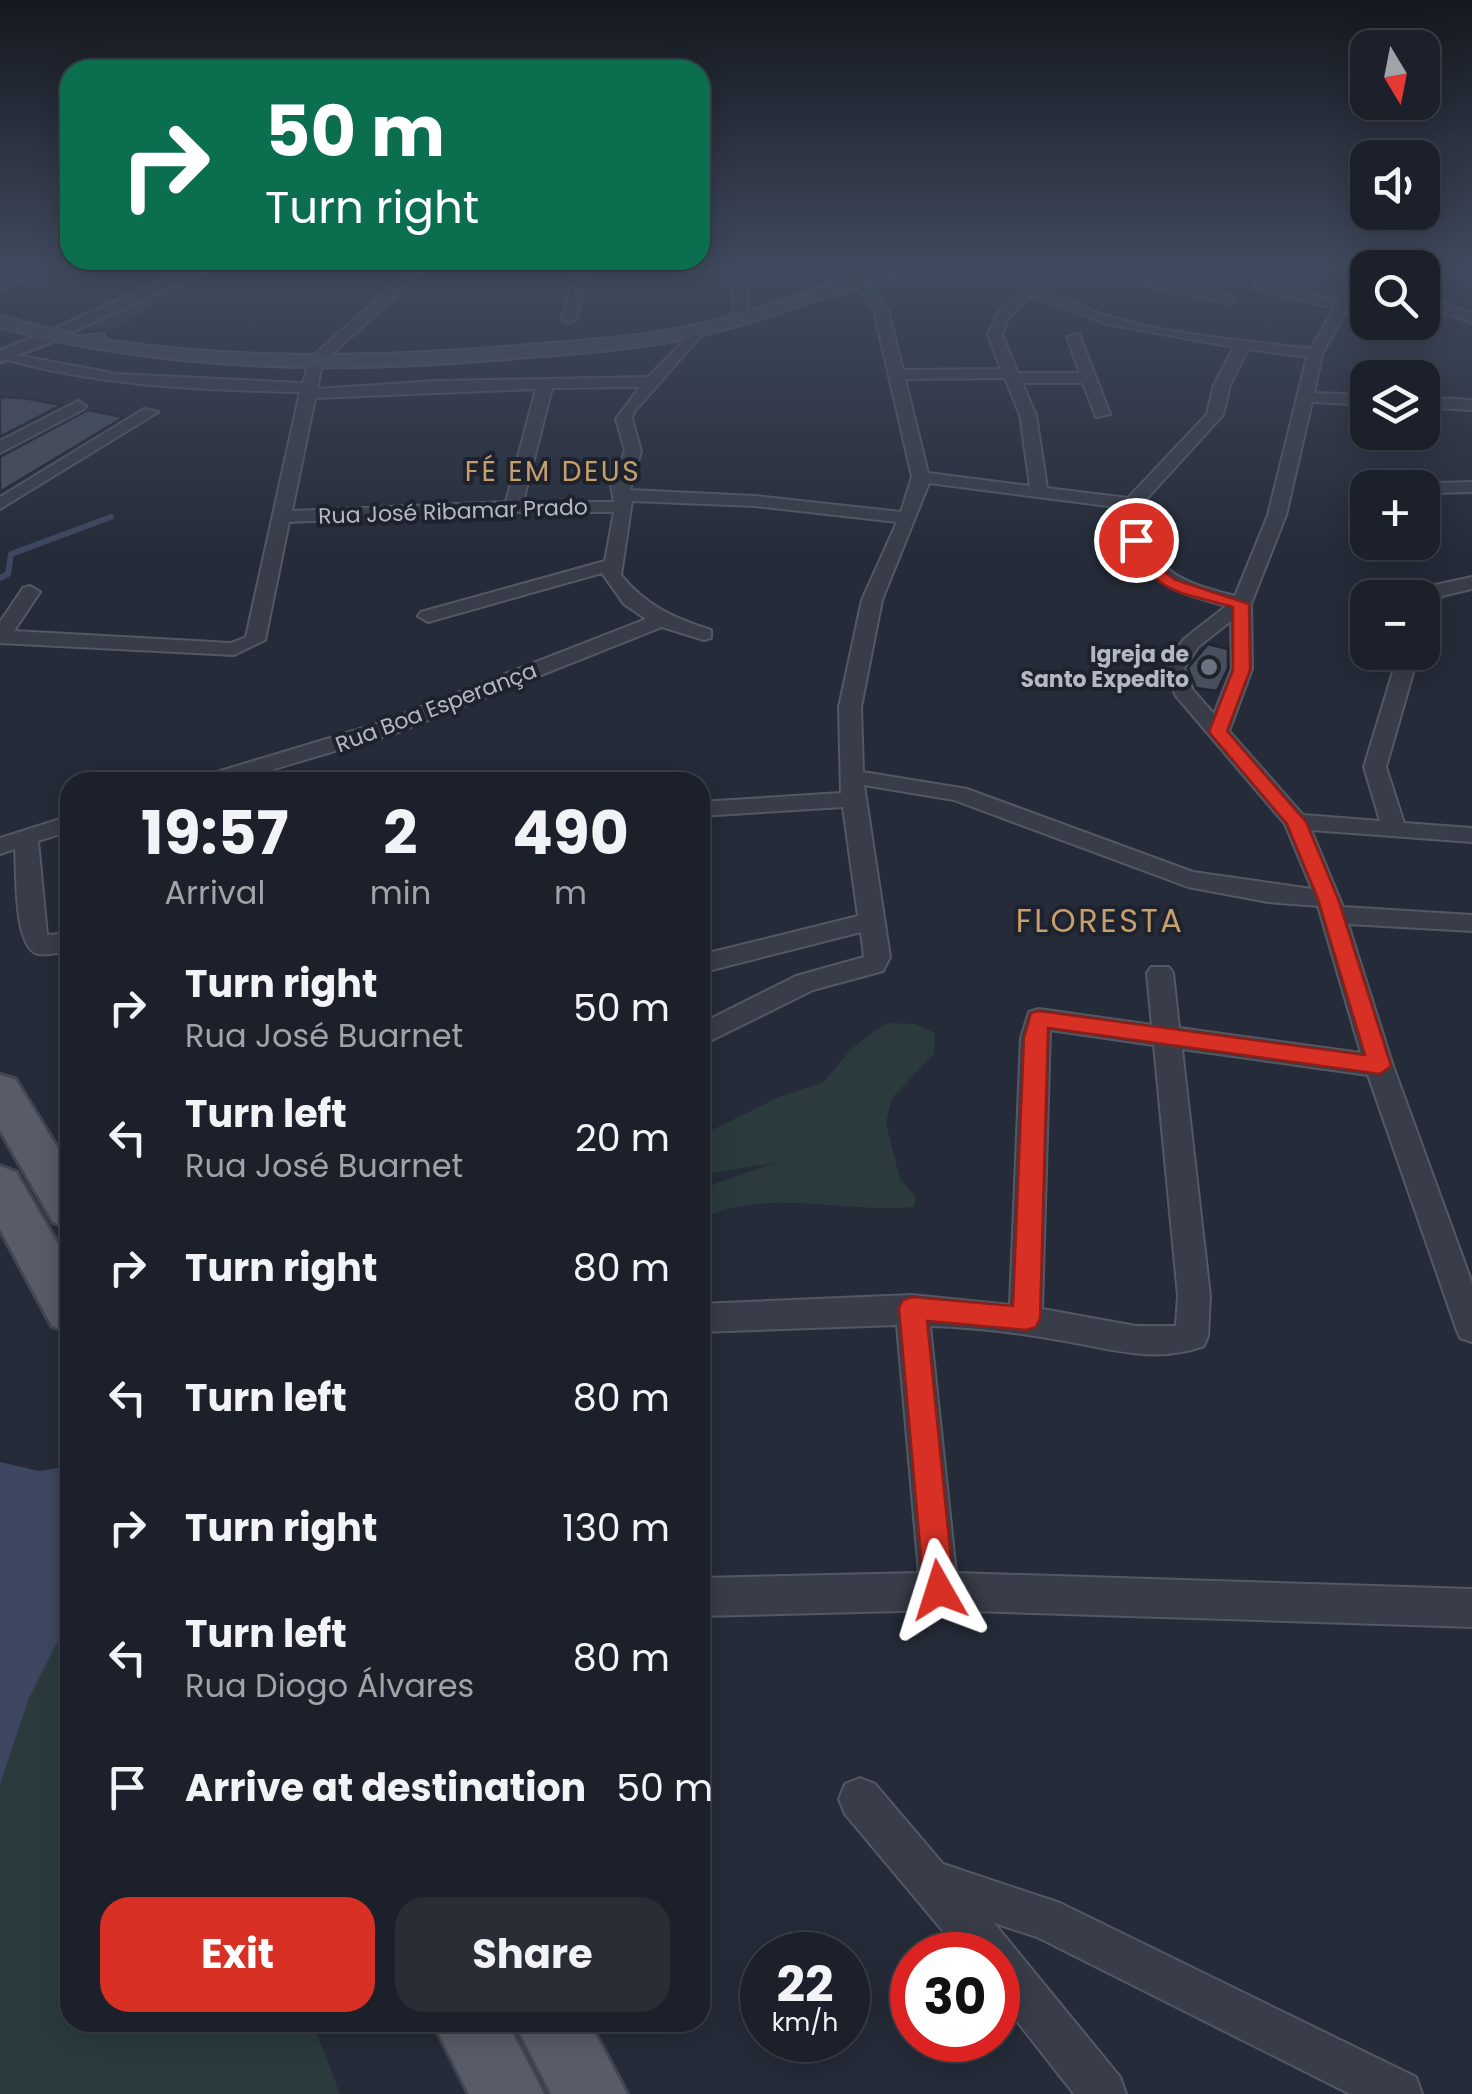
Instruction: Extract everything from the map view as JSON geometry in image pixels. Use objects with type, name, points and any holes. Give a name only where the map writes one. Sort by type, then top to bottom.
[{"type":"main road","points":[[0,1090],[60,1192]]},
{"type":"main road","points":[[0,1185],[60,1293]]},
{"type":"main road","points":[[474,2032],[508,2094]]},
{"type":"main road","points":[[555,2032],[592,2094]]},
{"type":"street","points":[[34,364],[136,379],[308,391],[650,382]]},
{"type":"street","points":[[0,636],[246,646],[256,637],[315,364]]},
{"type":"street","points":[[437,386],[443,364]]},
{"type":"street","points":[[667,364],[624,419],[633,451],[620,484],[624,501],[611,576],[631,600],[661,620],[704,634]]},
{"type":"street","points":[[710,1031],[804,984],[874,965],[878,950],[854,788],[850,707],[872,600],[920,490],[921,478],[894,364]]},
{"type":"street","points":[[1007,364],[1028,415],[1039,490]]},
{"type":"street","points":[[1084,364],[1102,414]]},
{"type":"street","points":[[1233,364],[1222,385],[1215,415],[1132,504],[1136,540],[1157,576],[1169,584],[1241,604]]},
{"type":"street","points":[[1218,732],[1242,670],[1241,604],[1277,515],[1313,364]]},
{"type":"street","points":[[896,374],[1090,378]]},
{"type":"street","points":[[513,506],[544,384]]},
{"type":"street","points":[[1305,398],[1350,399]]},
{"type":"street","points":[[1440,403],[1472,404]]},
{"type":"street","points":[[0,448],[78,406]]},
{"type":"street","points":[[0,504],[150,412]]},
{"type":"street","points":[[921,478],[1132,504]]},
{"type":"street","points":[[1440,488],[1472,487]]},
{"type":"street","name":"Rua José Ribamar Prado","points":[[281,517],[624,501],[755,501],[906,518]]},
{"type":"street","points":[[428,616],[610,565]]},
{"type":"street","points":[[1440,589],[1472,583]]},
{"type":"street","points":[[0,636],[30,592]]},
{"type":"street","points":[[1241,604],[1190,644],[1174,668],[1182,692],[1296,822],[1330,907],[1380,1066],[1472,1328]]},
{"type":"street","name":"Rua Boa Esperança","points":[[241,772],[388,728],[661,620]]},
{"type":"street","points":[[1394,828],[1375,767],[1404,670]]},
{"type":"street","points":[[710,808],[854,788],[958,794],[1188,879],[1330,907],[1472,923]]},
{"type":"street","points":[[1296,822],[1472,835]]},
{"type":"street","points":[[0,846],[60,826]]},
{"type":"street","points":[[26,838],[34,938],[39,944],[58,944]]},
{"type":"street","points":[[710,962],[872,921]]},
{"type":"street","points":[[710,1317],[912,1308],[1026,1318],[1150,1342],[1176,1342],[1192,1336],[1194,1296],[1160,974]]},
{"type":"street","points":[[1026,1318],[1038,1021],[1044,1018],[1380,1066]]},
{"type":"street","points":[[912,1308],[939,1590]]},
{"type":"street","points":[[710,1597],[939,1590],[1472,1608]]},
{"type":"street","points":[[860,1799],[974,1932]]},
{"type":"street","points":[[934,1882],[1045,1918],[1399,2094]]},
{"type":"street","points":[[1020,1990],[1103,2094]]},
{"type":"shaded area","points":[[886,1023],[915,1024],[935,1033],[934,1054],[892,1098],[886,1123],[900,1179],[916,1197],[914,1207],[777,1203],[750,1205],[710,1216],[710,1185],[774,1163],[710,1173],[710,1131],[779,1097],[824,1082],[850,1050]]},
{"type":"shaded area","points":[[60,1638],[60,2032],[316,2032],[340,2094],[0,2094],[0,1785],[29,1698]]},
{"type":"water","points":[[0,1462],[39,1471],[60,1468],[60,1638],[29,1698],[0,1785]]},
{"type":"building","points":[[0,397],[24,398],[61,405],[0,437]]},
{"type":"building","points":[[88,410],[124,417],[0,492],[0,457]]},
{"type":"building","name":"Igreja de Santo Expedito","points":[[1208,644],[1228,649],[1228,668],[1217,691],[1196,688],[1188,668]]},
{"type":"waterway","points":[[0,578],[8,574],[11,554],[111,517]]},
{"type":"place","name":"Igreja de Santo Expedito","points":[[1209,667]]},
{"type":"district","name":"FÉ EM DEUS","points":[[553,471]]},
{"type":"district","name":"FLORESTA","points":[[1100,921]]},
{"type":"route","points":[[939,1590],[912,1308],[1026,1318],[1035,1038],[1039,1019],[1380,1066],[1328,899],[1296,822],[1218,732],[1242,670],[1241,604],[1169,584],[1150,568],[1136,540]]}]
